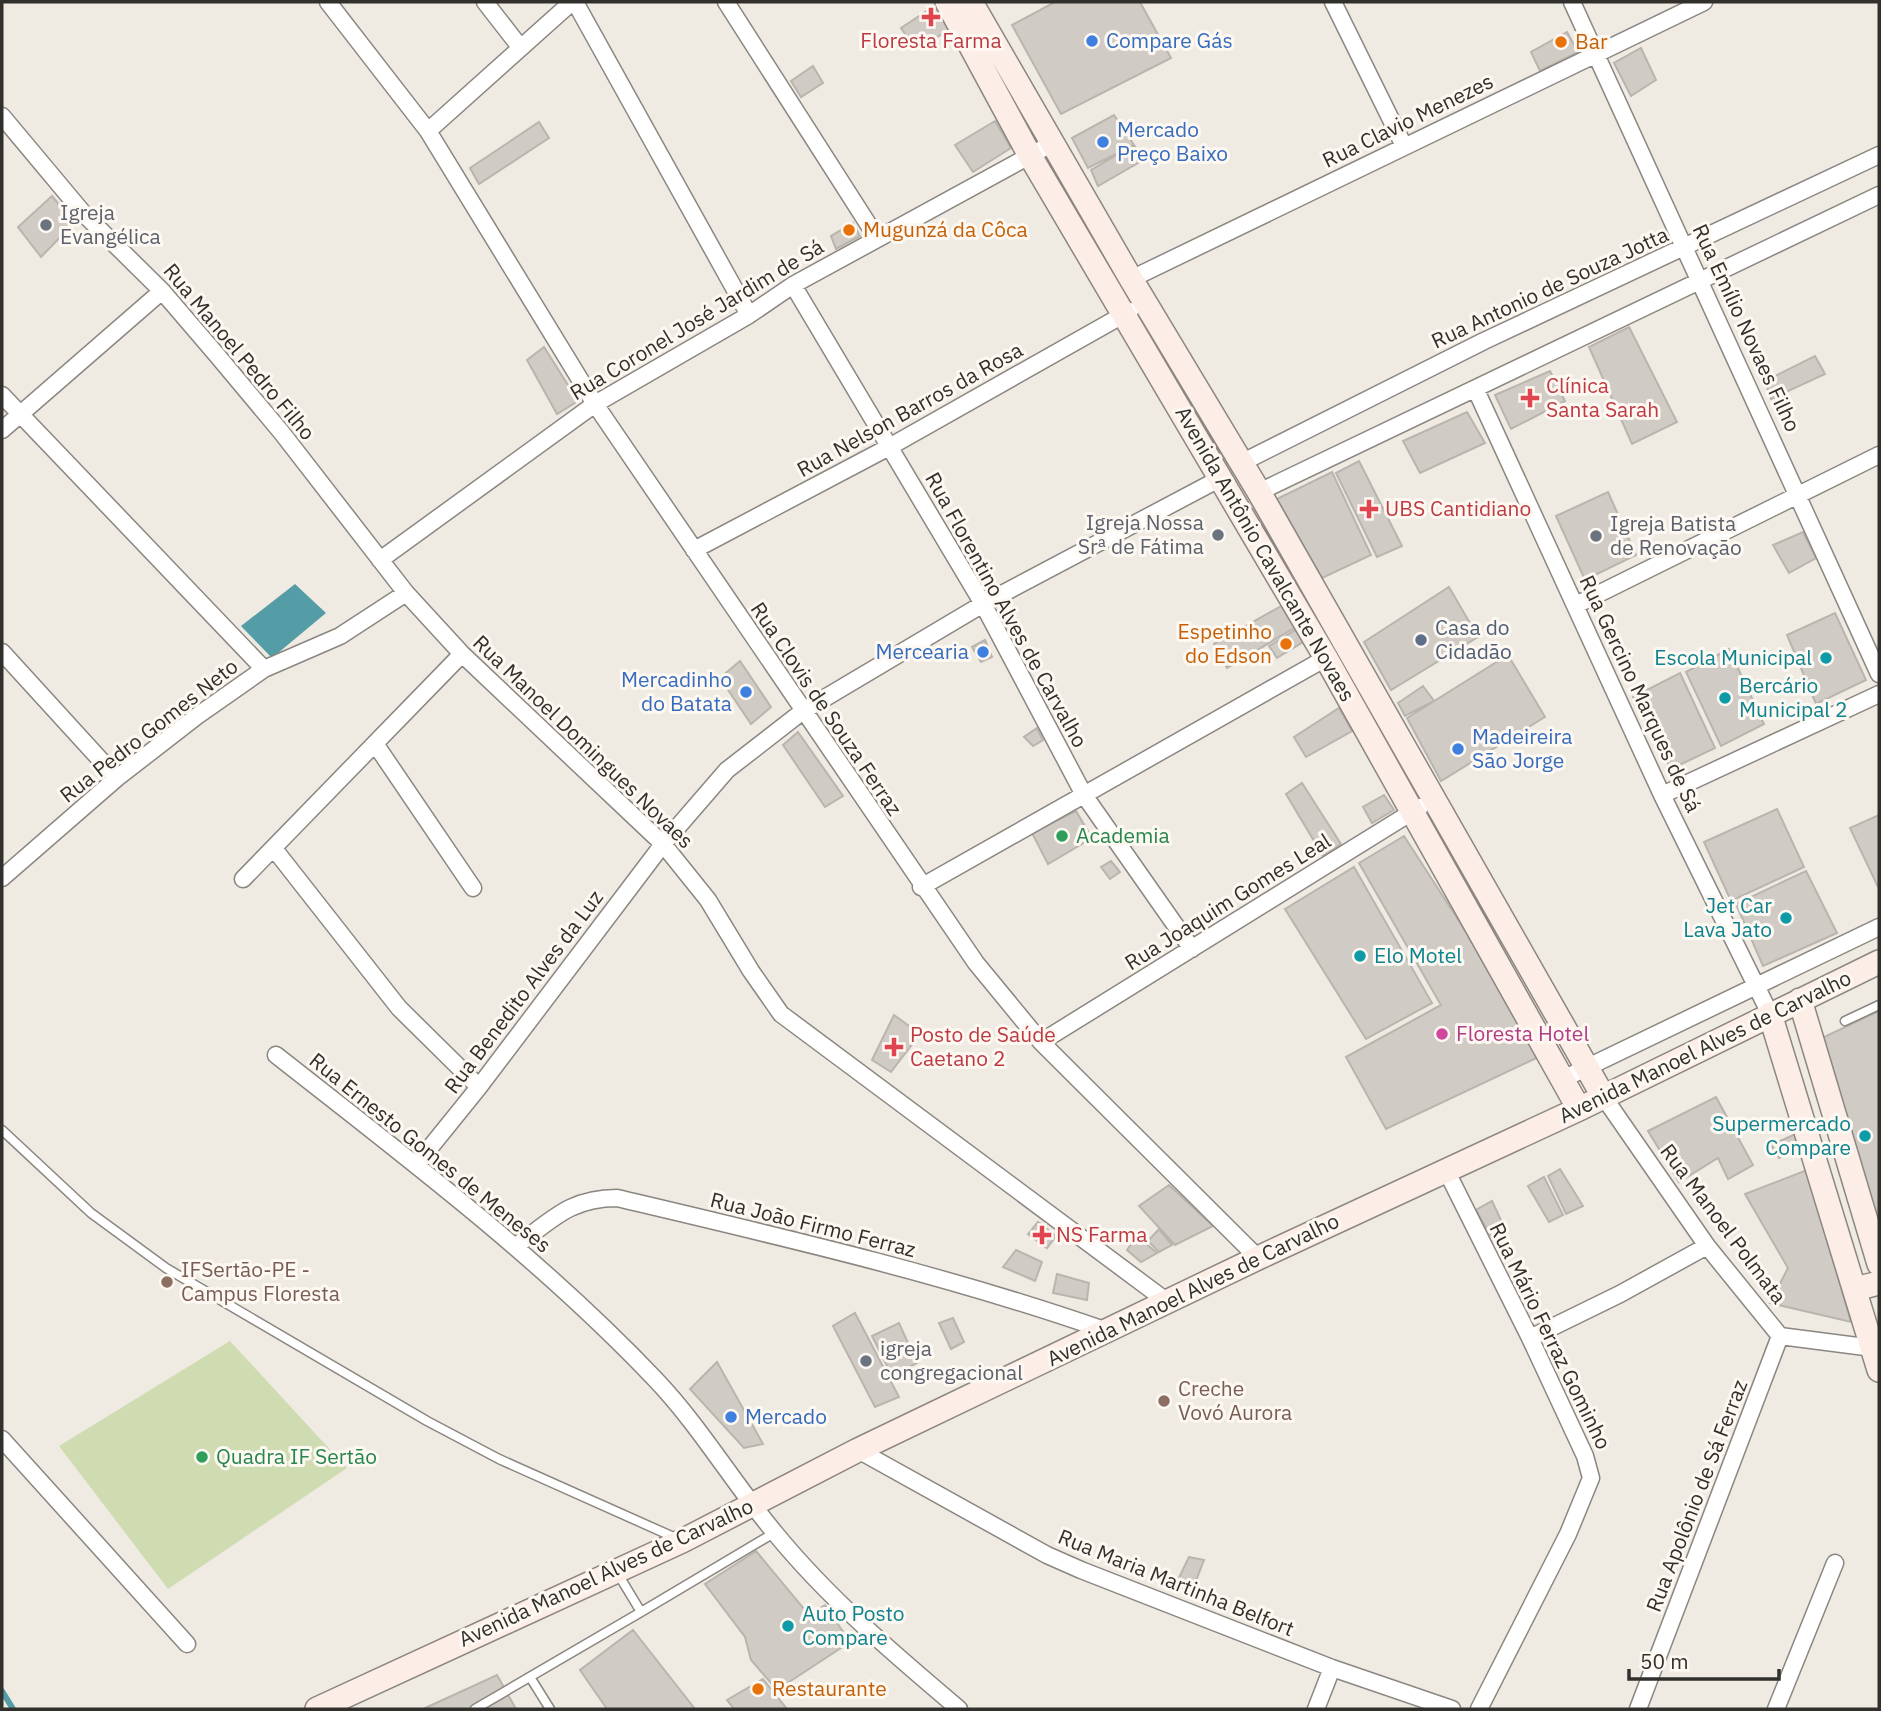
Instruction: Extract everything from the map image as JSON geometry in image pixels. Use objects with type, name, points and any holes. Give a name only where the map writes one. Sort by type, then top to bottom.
[{"type":"street","name":"Rua Clovis de Souza Ferraz","points":[[328,2],[428,131],[595,404],[921,887],[976,963],[1041,1042],[1258,1258]]},
{"type":"street","points":[[485,2],[520,47]]},
{"type":"street","points":[[428,131],[574,2],[749,315]]},
{"type":"street","points":[[726,2],[877,238]]},
{"type":"street","name":"Avenida Antônio Cavalcante Novaes","points":[[947,2],[1029,154],[1135,308],[1222,478],[1579,1109]]},
{"type":"street","points":[[971,2],[1131,279],[1135,308],[1259,492],[1436,797],[1603,1096]]},
{"type":"street","points":[[1333,2],[1404,146]]},
{"type":"street","name":"Rua Emílio Novaes Filho","points":[[1572,2],[1879,674]]},
{"type":"street","name":"Rua Clavio Menezes","points":[[1131,279],[1704,2]]},
{"type":"street","name":"Rua Manoel Pedro Filho","points":[[2,117],[84,214],[162,291],[282,433],[380,560]]},
{"type":"street","name":"Rua Coronel José Jardim de Sá","points":[[380,560],[595,404],[749,315],[793,285],[1053,143]]},
{"type":"street","name":"Rua Antonio de Souza Jotta","points":[[1241,463],[1471,347],[1879,155]]},
{"type":"street","points":[[1259,492],[1879,195]]},
{"type":"street","name":"Rua Florentino Alves de Carvalho","points":[[793,285],[983,604],[1084,795],[1192,949]]},
{"type":"street","points":[[2,430],[162,291]]},
{"type":"street","name":"Rua Nelson Barros da Rosa","points":[[694,550],[891,446],[1135,308]]},
{"type":"street","name":"Rua Gercino Marques de Sá","points":[[1476,390],[1662,795],[1770,1014]]},
{"type":"street","points":[[2,395],[264,669]]},
{"type":"street","points":[[1576,605],[1879,455]]},
{"type":"street","name":"Rua Benedito Alves da Luz","points":[[416,1165],[479,1087],[663,844],[727,769],[803,711],[983,604],[1222,478]]},
{"type":"street","name":"Rua Manoel Domingues Novaes","points":[[380,560],[406,593],[462,654],[663,844],[708,900],[751,971],[782,1014],[815,1042],[1169,1303]]},
{"type":"street","name":"Rua Pedro Gomes Neto","points":[[2,878],[117,778],[197,716],[264,669],[340,636],[406,593]]},
{"type":"street","points":[[2,652],[117,778]]},
{"type":"street","points":[[243,879],[462,654]]},
{"type":"street","points":[[921,887],[1326,658]]},
{"type":"street","points":[[1662,795],[1879,694]]},
{"type":"street","points":[[1352,705],[1376,695]]},
{"type":"street","points":[[376,744],[473,888]]},
{"type":"street","name":"Rua Joaquim Gomes Leal","points":[[1041,1042],[1436,797]]},
{"type":"street","points":[[275,849],[399,1008],[479,1087]]},
{"type":"street","name":"Avenida Manoel Alves de Carvalho","points":[[1563,1079],[1879,927]]},
{"type":"street","name":"Avenida Manoel Alves de Carvalho","points":[[317,1709],[682,1541],[858,1450],[1258,1258],[1579,1109],[1879,962]]},
{"type":"street","points":[[1800,1000],[1879,1264]]},
{"type":"street","points":[[1770,1014],[1876,1359]]},
{"type":"street","name":"Rua Ernesto Gomes de Meneses","points":[[276,1055],[516,1246],[653,1377],[692,1420],[774,1533],[867,1630],[959,1709]]},
{"type":"street","name":"Rua Manoel Polmata","points":[[1603,1096],[1707,1246],[1780,1336],[1876,1359]]},
{"type":"street","name":"Rua Mário Ferraz Gominho","points":[[1446,1170],[1530,1338],[1591,1469],[1591,1478],[1568,1534],[1479,1709]]},
{"type":"street","name":"Rua João Firmo Ferraz","points":[[516,1246],[574,1205],[591,1198],[617,1198],[809,1243],[1023,1302],[1107,1331]]},
{"type":"street","points":[[1530,1338],[1620,1294],[1707,1246]]},
{"type":"street","points":[[1855,1289],[1879,1283]]},
{"type":"street","name":"Rua Apolônio de Sá Ferraz","points":[[1638,1709],[1780,1336]]},
{"type":"street","points":[[2,1439],[187,1644]]},
{"type":"street","name":"Rua Maria Martinha Belfort","points":[[858,1450],[1047,1555],[1133,1592],[1332,1668],[1452,1709]]},
{"type":"street","points":[[1776,1709],[1835,1563]]},
{"type":"street","points":[[1316,1709],[1332,1668]]},
{"type":"lane","points":[[1845,1021],[1879,1005]]},
{"type":"lane","points":[[2,1130],[92,1213],[166,1268],[475,1447],[682,1541]]},
{"type":"lane","points":[[475,1709],[774,1533]]},
{"type":"lane","points":[[616,1571],[641,1612]]},
{"type":"lane","points":[[530,1677],[550,1709]]},
{"type":"green space","name":"Quadra IF Sertão","points":[[230,1341],[347,1468],[168,1589],[59,1446]]},
{"type":"water","points":[[295,584],[326,613],[272,658],[241,626]]},
{"type":"building","name":"Compare Gás","points":[[1055,2],[1140,2],[1171,58],[1061,114],[1012,25]]},
{"type":"building","name":"Floresta Farma","points":[[936,5],[952,29],[915,49],[901,28]]},
{"type":"building","name":"Bar","points":[[1567,32],[1578,52],[1540,71],[1531,52]]},
{"type":"building","points":[[1641,48],[1656,80],[1631,96],[1614,63]]},
{"type":"building","points":[[813,66],[823,83],[801,97],[791,81]]},
{"type":"building","name":"Mercado Preço Baixo","points":[[1114,115],[1134,145],[1088,168],[1072,138]]},
{"type":"building","points":[[995,121],[1011,148],[973,172],[955,145]]},
{"type":"building","points":[[539,122],[549,138],[479,184],[470,168]]},
{"type":"building","points":[[1134,145],[1145,159],[1098,186],[1091,170]]},
{"type":"building","name":"Igreja Evangélica","points":[[52,196],[74,223],[41,257],[18,227]]},
{"type":"building","name":"Mugunzá da Côca","points":[[853,223],[860,236],[836,249],[831,236]]},
{"type":"building","points":[[1629,327],[1677,422],[1632,444],[1589,347]]},
{"type":"building","points":[[544,347],[578,401],[557,414],[527,360]]},
{"type":"building","points":[[1815,356],[1825,374],[1771,399],[1765,381]]},
{"type":"building","name":"Clínica Santa Sarah","points":[[1550,371],[1565,401],[1511,429],[1495,395]]},
{"type":"building","points":[[1467,412],[1485,443],[1420,473],[1403,441]]},
{"type":"building","name":"UBS Cantidiano","points":[[1359,461],[1402,546],[1377,557],[1336,473]]},
{"type":"building","points":[[1332,472],[1371,555],[1322,578],[1277,499]]},
{"type":"building","name":"Igreja Batista de Renovação","points":[[1608,492],[1636,555],[1585,580],[1556,516]]},
{"type":"building","points":[[1803,532],[1816,558],[1789,573],[1773,545]]},
{"type":"building","name":"Casa do Cidadão","points":[[1449,587],[1478,637],[1391,690],[1364,642]]},
{"type":"building","points":[[1283,605],[1296,627],[1227,668],[1214,644]]},
{"type":"building","name":"Escola Municipal","points":[[1835,613],[1866,680],[1816,704],[1787,635]]},
{"type":"building","name":"Espetinho do Edson","points":[[1297,629],[1303,642],[1277,658],[1269,646]]},
{"type":"building","name":"Mercearia","points":[[985,640],[992,657],[981,662],[972,647]]},
{"type":"building","name":"Bercário Municipal 2","points":[[1729,649],[1764,724],[1721,746],[1686,672]]},
{"type":"building","name":"Madeireira São Jorge","points":[[1508,655],[1545,717],[1441,781],[1407,718]]},
{"type":"building","name":"Mercadinho do Batata","points":[[740,661],[771,707],[751,724],[720,678]]},
{"type":"building","points":[[1680,673],[1715,748],[1671,769],[1633,697]]},
{"type":"building","points":[[1423,686],[1434,701],[1405,716],[1398,703]]},
{"type":"building","points":[[1339,708],[1352,731],[1306,757],[1294,737]]},
{"type":"building","points":[[1037,728],[1043,740],[1033,746],[1024,737]]},
{"type":"building","points":[[798,732],[843,796],[825,807],[783,745]]},
{"type":"building","points":[[1302,783],[1341,844],[1323,856],[1286,794]]},
{"type":"building","points":[[1384,795],[1394,810],[1372,823],[1363,807]]},
{"type":"building","points":[[1777,809],[1804,867],[1731,901],[1704,842]]},
{"type":"building","name":"Academia","points":[[1076,811],[1092,838],[1048,864],[1032,833]]},
{"type":"building","points":[[1879,815],[1879,889],[1850,828]]},
{"type":"building","name":"Floresta Hotel","points":[[1404,836],[1545,1054],[1386,1129],[1346,1057],[1441,1005],[1359,863]]},
{"type":"building","points":[[1111,861],[1120,872],[1110,879],[1101,867]]},
{"type":"building","name":"Elo Motel","points":[[1354,867],[1432,1003],[1366,1039],[1285,909]]},
{"type":"building","name":"Jet Car Lava Jato","points":[[1806,871],[1837,933],[1763,966],[1736,904]]},
{"type":"building","name":"Supermercado Compare","points":[[1879,1011],[1879,1234],[1822,1038]]},
{"type":"building","name":"Posto de Saúde Caetano 2","points":[[894,1015],[920,1034],[891,1072],[872,1060]]},
{"type":"building","points":[[1716,1097],[1753,1165],[1728,1179],[1718,1158],[1679,1182],[1648,1131]]},
{"type":"building","points":[[1798,1133],[1802,1148],[1779,1158],[1771,1145]]},
{"type":"building","points":[[1560,1169],[1583,1206],[1566,1214],[1548,1176]]},
{"type":"building","points":[[1807,1170],[1851,1322],[1770,1303],[1788,1268],[1745,1194]]},
{"type":"building","points":[[1544,1177],[1563,1215],[1549,1222],[1528,1186]]},
{"type":"building","points":[[1169,1185],[1213,1226],[1175,1245],[1139,1206]]},
{"type":"building","points":[[1492,1201],[1507,1233],[1493,1240],[1476,1210]]},
{"type":"building","name":"NS Farma","points":[[1038,1222],[1056,1236],[1047,1248],[1028,1234]]},
{"type":"building","points":[[1159,1229],[1172,1245],[1159,1252],[1148,1241]]},
{"type":"building","points":[[1137,1236],[1157,1253],[1141,1262],[1127,1250]]},
{"type":"building","points":[[1016,1250],[1042,1262],[1035,1281],[1003,1267]]},
{"type":"building","points":[[1057,1274],[1089,1283],[1087,1300],[1053,1293]]},
{"type":"building","name":"igreja congregacional","points":[[855,1313],[899,1397],[875,1407],[833,1326]]},
{"type":"building","points":[[953,1318],[964,1342],[951,1349],[939,1323]]},
{"type":"building","points":[[899,1323],[917,1363],[892,1376],[872,1336]]},
{"type":"building","name":"Mercado","points":[[717,1362],[763,1444],[744,1448],[690,1389]]},
{"type":"building","name":"Auto Posto Compare","points":[[756,1551],[809,1615],[825,1605],[850,1642],[777,1690],[751,1660],[745,1637],[705,1584]]},
{"type":"building","points":[[1189,1557],[1204,1560],[1192,1591],[1175,1586]]},
{"type":"building","points":[[633,1630],[695,1709],[607,1709],[580,1670]]},
{"type":"building","points":[[497,1675],[516,1709],[423,1709]]},
{"type":"building","name":"Restaurante","points":[[763,1679],[787,1709],[734,1709],[727,1700]]},
{"type":"waterway","points":[[2,1691],[13,1709]]},
{"type":"place","name":"Floresta Farma","points":[[931,17]]},
{"type":"place","name":"Compare Gás","points":[[1092,41]]},
{"type":"place","name":"Bar","points":[[1561,42]]},
{"type":"place","name":"Mercado Preço Baixo","points":[[1103,142]]},
{"type":"place","name":"Igreja Evangélica","points":[[46,225]]},
{"type":"place","name":"Mugunzá da Côca","points":[[849,230]]},
{"type":"place","name":"Clínica Santa Sarah","points":[[1530,398]]},
{"type":"place","name":"UBS Cantidiano","points":[[1369,509]]},
{"type":"place","name":"Igreja Nossa Srª de Fátima","points":[[1218,535]]},
{"type":"place","name":"Igreja Batista de Renovação","points":[[1596,536]]},
{"type":"place","name":"Casa do Cidadão","points":[[1421,640]]},
{"type":"place","name":"Espetinho do Edson","points":[[1286,644]]},
{"type":"place","name":"Mercearia","points":[[983,652]]},
{"type":"place","name":"Escola Municipal","points":[[1826,658]]},
{"type":"place","name":"Mercadinho do Batata","points":[[746,692]]},
{"type":"place","name":"Bercário Municipal 2","points":[[1725,698]]},
{"type":"place","name":"Madeireira São Jorge","points":[[1458,749]]},
{"type":"place","name":"Academia","points":[[1062,836]]},
{"type":"place","name":"Jet Car Lava Jato","points":[[1786,918]]},
{"type":"place","name":"Elo Motel","points":[[1360,956]]},
{"type":"place","name":"Floresta Hotel","points":[[1442,1034]]},
{"type":"place","name":"Posto de Saúde Caetano 2","points":[[894,1047]]},
{"type":"place","name":"Supermercado Compare","points":[[1865,1136]]},
{"type":"place","name":"NS Farma","points":[[1042,1235]]},
{"type":"place","name":"IFSertão-PE - Campus Floresta","points":[[167,1282]]},
{"type":"place","name":"igreja congregacional","points":[[866,1361]]},
{"type":"place","name":"Creche Vovó Aurora","points":[[1164,1401]]},
{"type":"place","name":"Mercado","points":[[731,1417]]},
{"type":"place","name":"Quadra IF Sertão","points":[[202,1457]]},
{"type":"place","name":"Auto Posto Compare","points":[[788,1626]]},
{"type":"place","name":"Restaurante","points":[[758,1689]]}]
